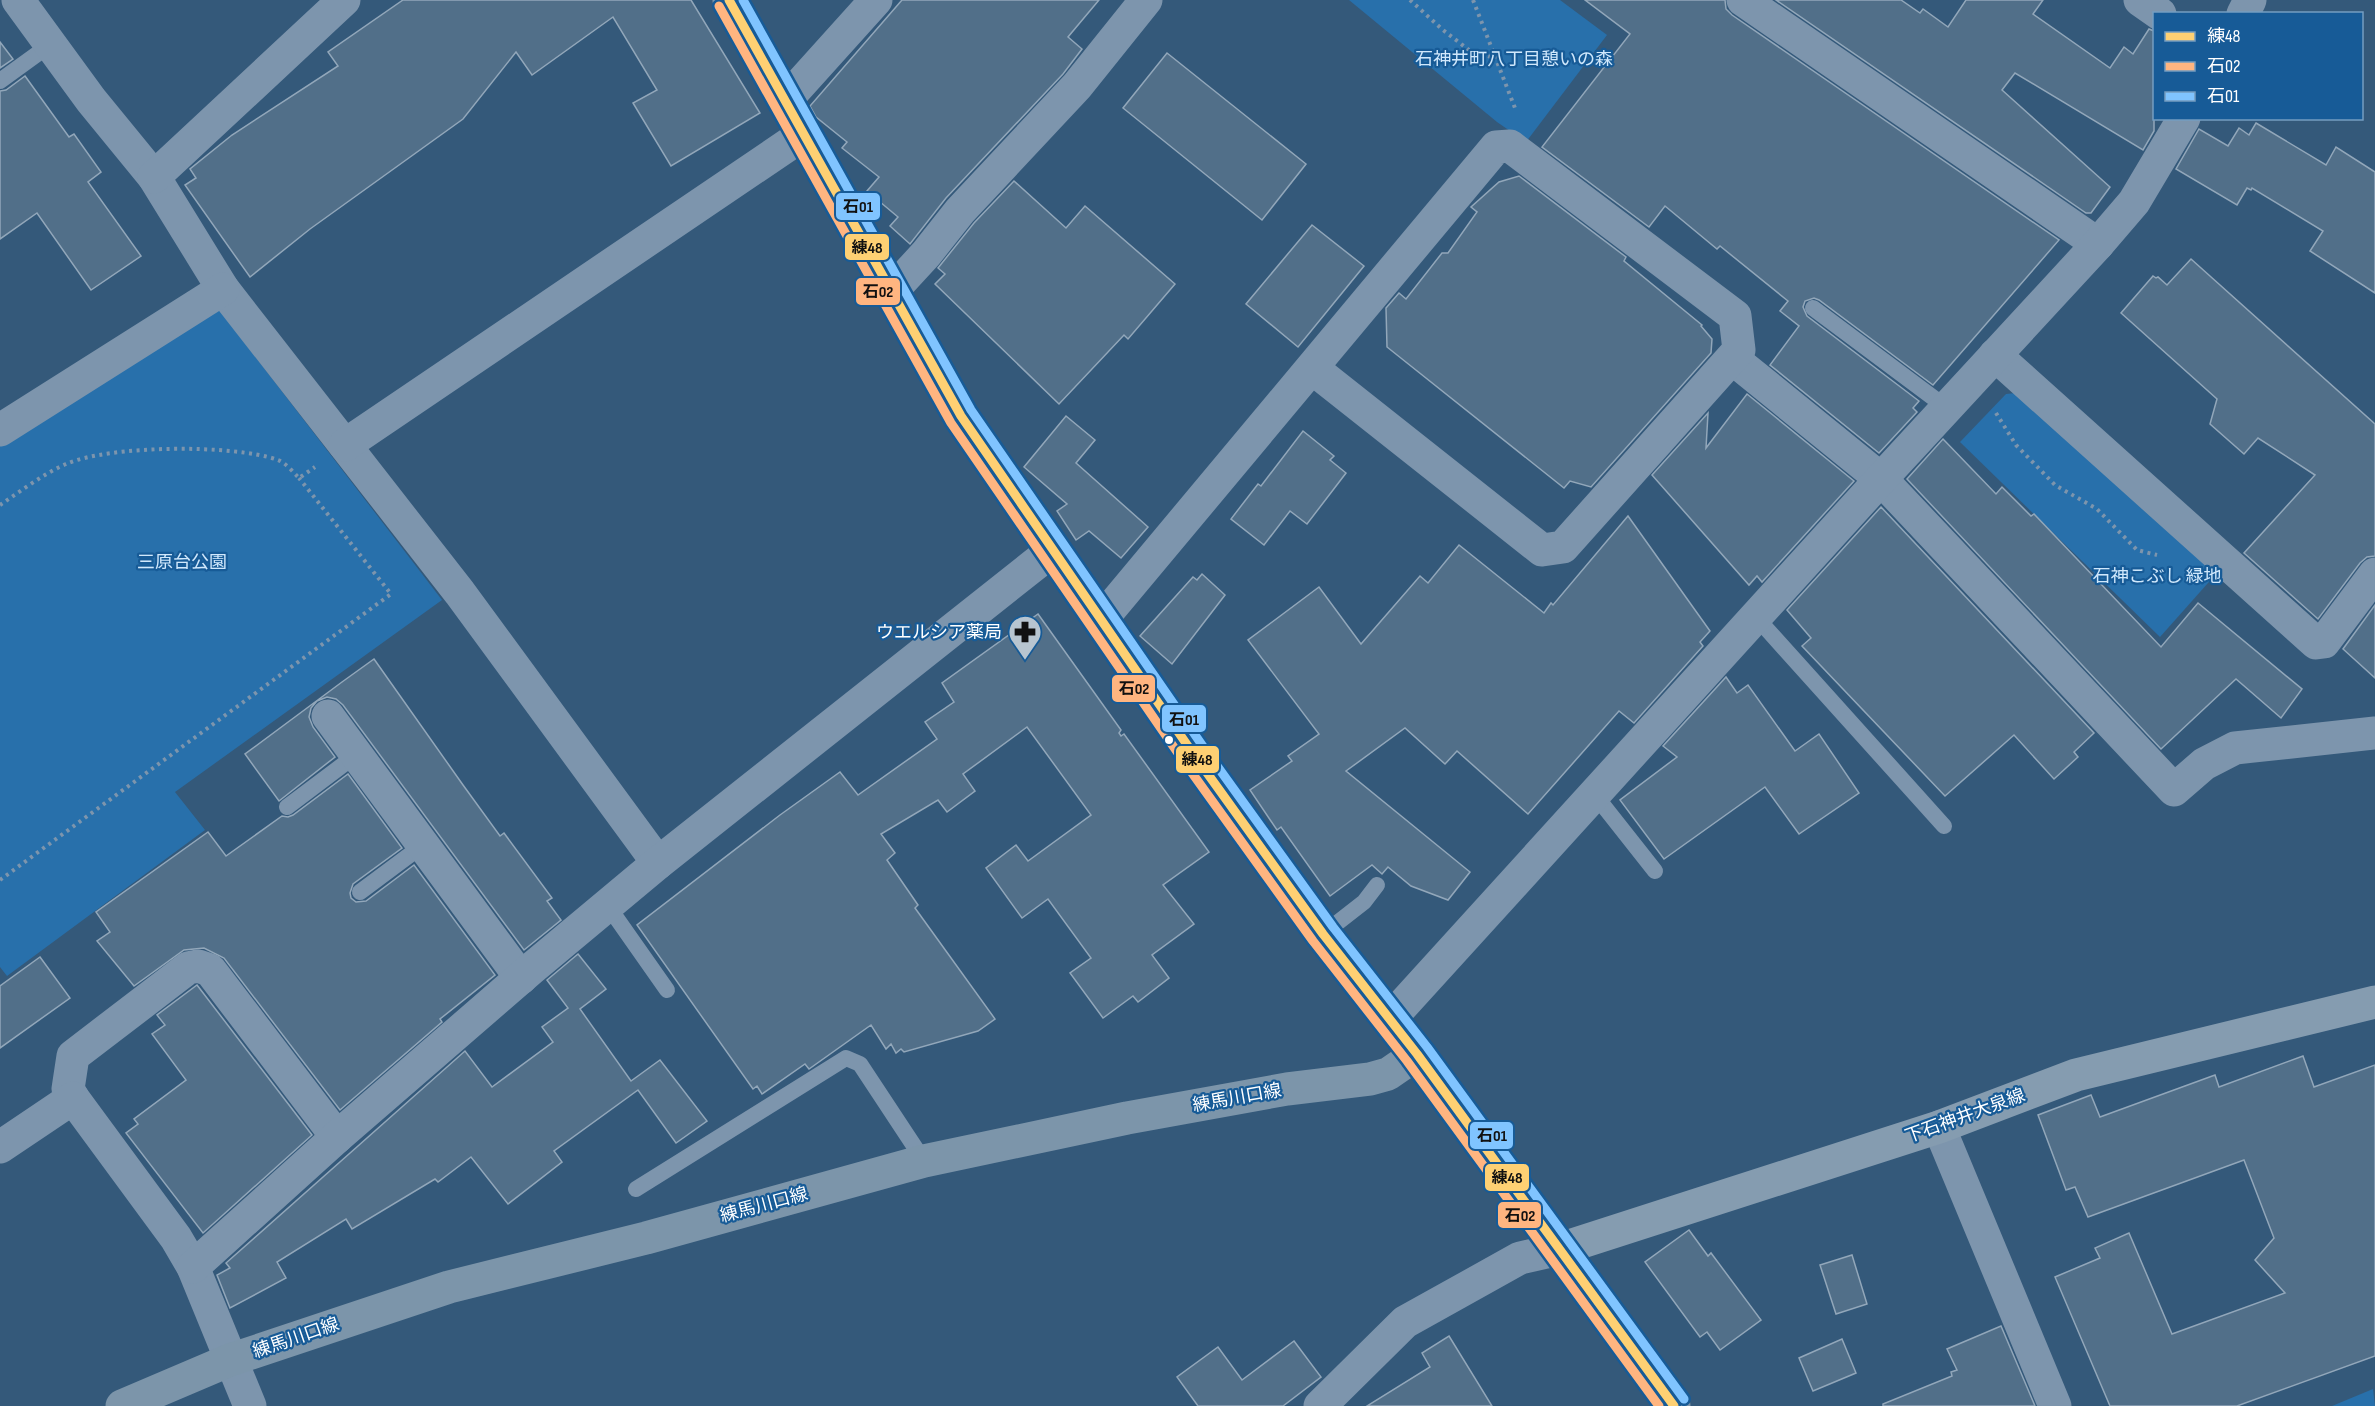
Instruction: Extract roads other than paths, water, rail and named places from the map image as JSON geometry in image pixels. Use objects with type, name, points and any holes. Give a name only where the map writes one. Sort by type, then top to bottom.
[{"type":"main road","points":[[729,0],[961,416],[1192,752],[1323,934],[1417,1054],[1674,1406]]},
{"type":"main road","name":"下石神井大泉線","points":[[1560,1249],[1939,1127],[2076,1075],[2375,1002]]},
{"type":"main road","name":"練馬川口線","points":[[122,1406],[230,1360],[449,1287],[646,1238],[924,1161],[1287,1089],[1370,1079],[1388,1074],[1417,1054]]},
{"type":"street","points":[[18,0],[91,100],[154,177],[223,289],[467,603],[658,863]]},
{"type":"street","points":[[154,177],[344,0]]},
{"type":"street","points":[[785,101],[876,0]]},
{"type":"street","points":[[891,292],[926,254],[960,211],[1077,86],[1146,0]]},
{"type":"street","points":[[1743,0],[2098,244]]},
{"type":"street","points":[[2140,0],[2157,12]]},
{"type":"street","points":[[1390,1019],[1881,478],[2098,244],[2134,202],[2183,120]]},
{"type":"street","points":[[345,445],[804,134]]},
{"type":"street","points":[[1101,620],[1496,147],[1510,146],[1735,316],[1739,350],[1563,547],[1542,550],[1312,368]]},
{"type":"street","points":[[0,430],[223,289]]},
{"type":"street","points":[[1995,355],[2316,643],[2324,642],[2375,574]]},
{"type":"street","points":[[1733,359],[1881,478],[2174,790],[2204,764],[2235,748],[2375,733]]},
{"type":"street","points":[[192,1267],[337,1137],[658,863],[1053,550]]},
{"type":"street","points":[[328,716],[521,978]]},
{"type":"street","points":[[250,1406],[192,1267],[176,1238],[68,1089],[73,1056],[188,968],[198,966],[210,970],[337,1137]]},
{"type":"street","points":[[0,1147],[73,1098]]},
{"type":"street","points":[[1939,1127],[2055,1406]]},
{"type":"street","points":[[1320,1406],[1405,1322],[1520,1258],[1560,1249]]},
{"type":"lane","points":[[0,81],[51,44]]},
{"type":"lane","points":[[1813,309],[1947,408]]},
{"type":"lane","points":[[1756,617],[1944,826]]},
{"type":"lane","points":[[287,807],[356,755]]},
{"type":"lane","points":[[1595,795],[1655,871]]},
{"type":"lane","points":[[360,892],[423,845]]},
{"type":"lane","points":[[1323,934],[1364,902],[1377,885]]},
{"type":"lane","points":[[608,906],[667,990]]},
{"type":"lane","points":[[636,1189],[846,1058],[860,1064],[924,1161]]},
{"type":"place","name":"ウエルシア薬局","points":[[1025,661]]},
{"type":"park label","name":"石神井町八丁目憩いの森","points":[[1514,59]]},
{"type":"park label","name":"三原台公園","points":[[182,562]]},
{"type":"park label","name":"石神こぶし 緑地","points":[[2157,576]]}]
